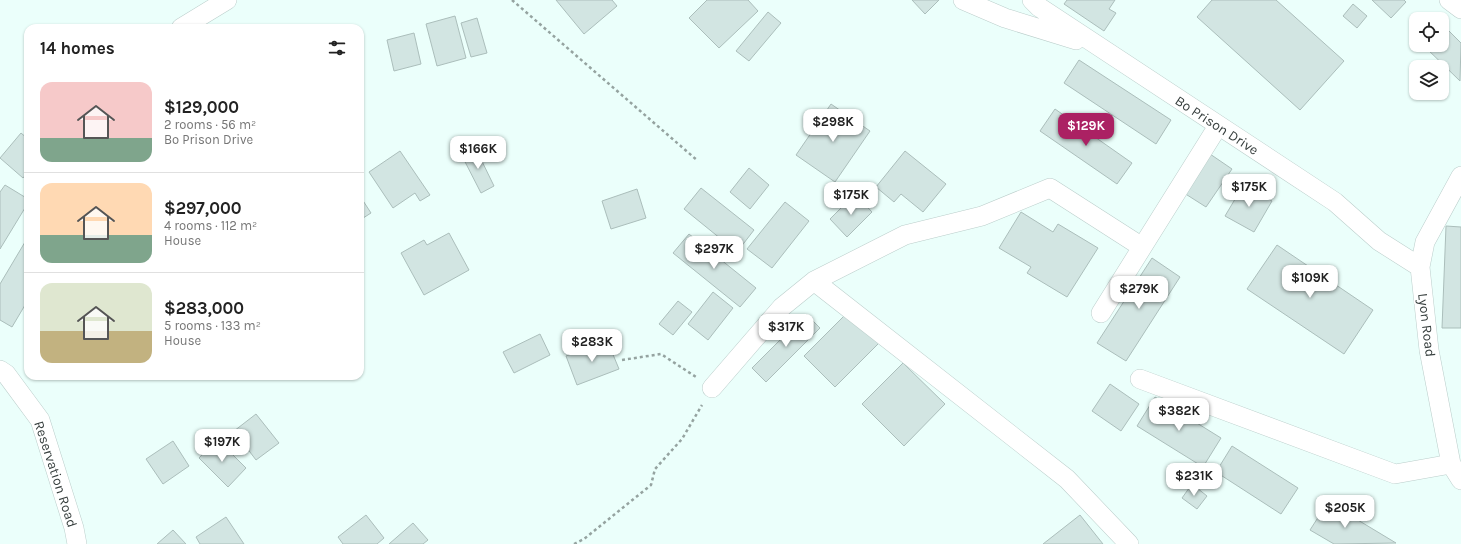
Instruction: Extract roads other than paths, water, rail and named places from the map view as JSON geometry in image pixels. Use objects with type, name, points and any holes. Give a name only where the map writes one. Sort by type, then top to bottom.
[{"type":"street","points":[[187,24],[226,0]]},
{"type":"street","points":[[962,0],[1005,18],[1099,46]]},
{"type":"street","name":"Bo Prison Drive","points":[[1032,0],[1038,7],[1335,202],[1379,241],[1420,267]]},
{"type":"street","points":[[1449,0],[1461,9]]},
{"type":"street","points":[[1101,312],[1218,126]]},
{"type":"street","name":"Lyon Road","points":[[1461,176],[1425,242],[1420,267],[1429,350],[1451,464],[1461,480]]},
{"type":"street","points":[[712,388],[782,307],[814,281],[905,235],[982,216],[1050,188],[1142,247]]},
{"type":"street","points":[[814,281],[1067,479],[1129,544]]},
{"type":"street","name":"Reservation Road","points":[[0,370],[6,374],[40,420],[74,528],[77,544]]},
{"type":"street","points":[[1140,379],[1395,474],[1451,464]]}]
